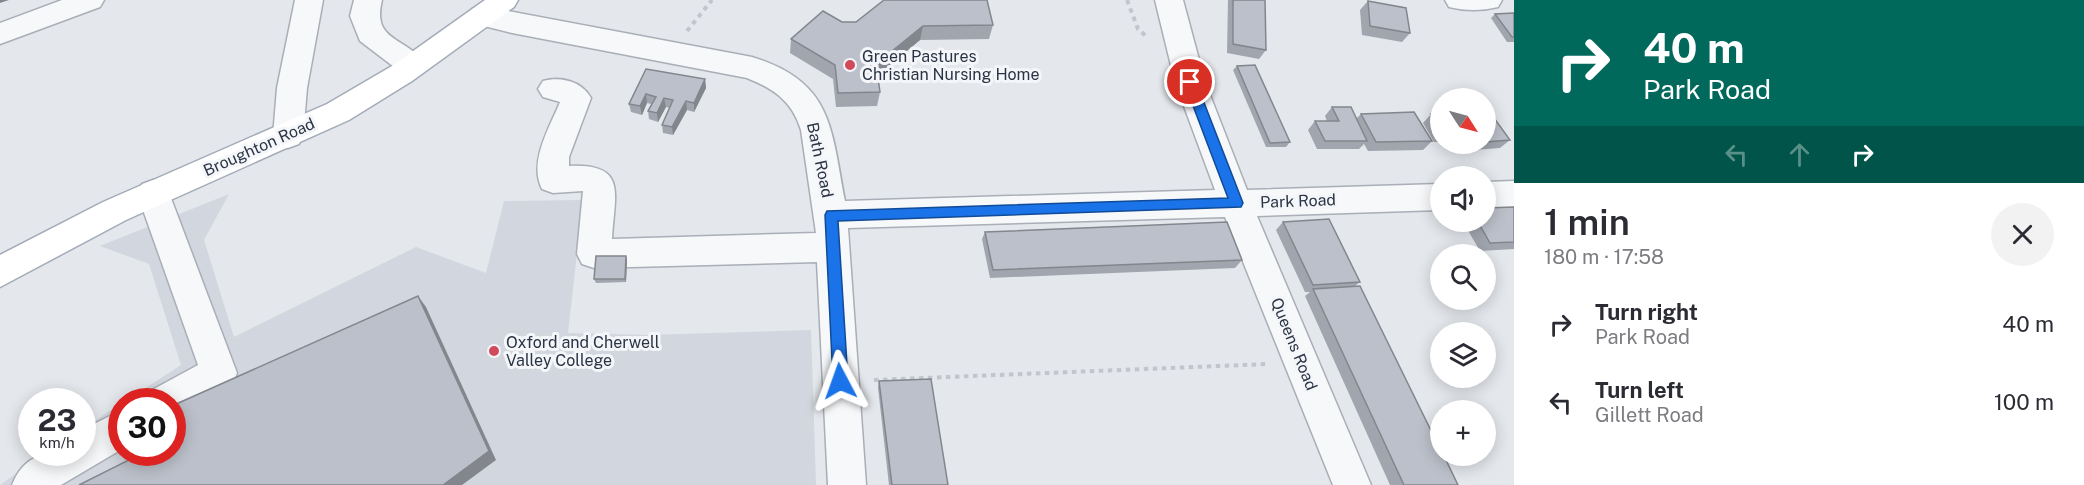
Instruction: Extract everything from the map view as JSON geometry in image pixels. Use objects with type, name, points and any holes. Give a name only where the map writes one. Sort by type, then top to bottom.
[{"type":"main road","name":"Broughton Road","points":[[0,272],[34,252],[153,193],[288,136],[339,111],[412,66],[493,8]]},
{"type":"street","points":[[0,9],[28,0]]},
{"type":"street","points":[[0,34],[90,0]]},
{"type":"street","points":[[288,136],[292,88],[309,0]]},
{"type":"street","points":[[368,0],[364,16],[370,34],[412,66]]},
{"type":"street","name":"Queens Road","points":[[1169,0],[1190,82],[1236,203],[1352,485]]},
{"type":"street","points":[[1459,0],[1477,2],[1488,0]]},
{"type":"street","name":"Bath Road","points":[[493,8],[512,24],[752,69],[778,79],[797,93],[810,112],[816,130],[831,215],[847,485]]},
{"type":"street","points":[[553,89],[570,93],[576,98],[554,157],[552,180],[591,178],[599,186],[594,254],[832,247]]},
{"type":"street","points":[[153,193],[219,373],[186,391]]},
{"type":"street","points":[[1496,195],[1514,194]]},
{"type":"street","name":"Park Road","points":[[831,215],[1430,197]]},
{"type":"street","points":[[31,485],[56,466]]},
{"type":"path","points":[[670,52],[712,0]]},
{"type":"path","points":[[840,381],[1302,362]]},
{"type":"shaded area","name":"Oxford and Cherwell Valley College","points":[[229,194],[204,240],[234,337],[416,247],[486,273],[504,201],[583,200],[568,333],[648,335],[811,330],[816,485],[0,485],[27,466],[96,466],[96,420],[108,412],[108,466],[186,466],[186,388],[146,388],[181,365],[149,264],[100,246]]},
{"type":"building","name":"Green Pastures Christian Nursing Home","points":[[884,0],[987,0],[993,25],[923,26],[876,64],[880,92],[838,93],[835,65],[791,39],[823,11],[842,22],[856,22]]},
{"type":"building","points":[[1233,0],[1265,0],[1266,50],[1233,44]]},
{"type":"building","points":[[1368,1],[1406,8],[1410,33],[1370,26]]},
{"type":"building","points":[[1514,13],[1514,37],[1512,37],[1495,14]]},
{"type":"building","points":[[1255,65],[1290,142],[1270,143],[1237,66]]},
{"type":"building","points":[[646,69],[705,79],[694,103],[686,101],[672,127],[662,125],[673,100],[664,98],[657,113],[648,111],[656,97],[646,94],[640,106],[629,104]]},
{"type":"building","points":[[1332,107],[1351,107],[1367,141],[1325,141],[1315,121],[1339,121]]},
{"type":"building","points":[[1414,112],[1430,141],[1376,142],[1361,114]]},
{"type":"building","points":[[1496,121],[1510,140],[1496,141]]},
{"type":"building","points":[[1514,207],[1514,242],[1490,243],[1484,232],[1496,232],[1496,208]]},
{"type":"building","points":[[1329,219],[1360,282],[1313,285],[1283,222]]},
{"type":"building","points":[[1227,222],[1242,260],[993,270],[985,232]]},
{"type":"building","points":[[596,256],[626,256],[625,279],[594,279]]},
{"type":"building","points":[[1360,286],[1430,429],[1430,466],[1449,466],[1458,485],[1404,485],[1313,289]]},
{"type":"building","name":"Oxford and Cherwell Valley College","points":[[418,296],[489,451],[443,485],[79,485],[116,466],[186,466],[186,400]]},
{"type":"building","points":[[931,379],[948,485],[892,485],[879,381]]},
{"type":"place","name":"Green Pastures Christian Nursing Home","points":[[850,65]]},
{"type":"place","name":"Oxford and Cherwell Valley College","points":[[494,351]]},
{"type":"route","points":[[840,381],[831,215],[1236,203],[1190,82]]}]
